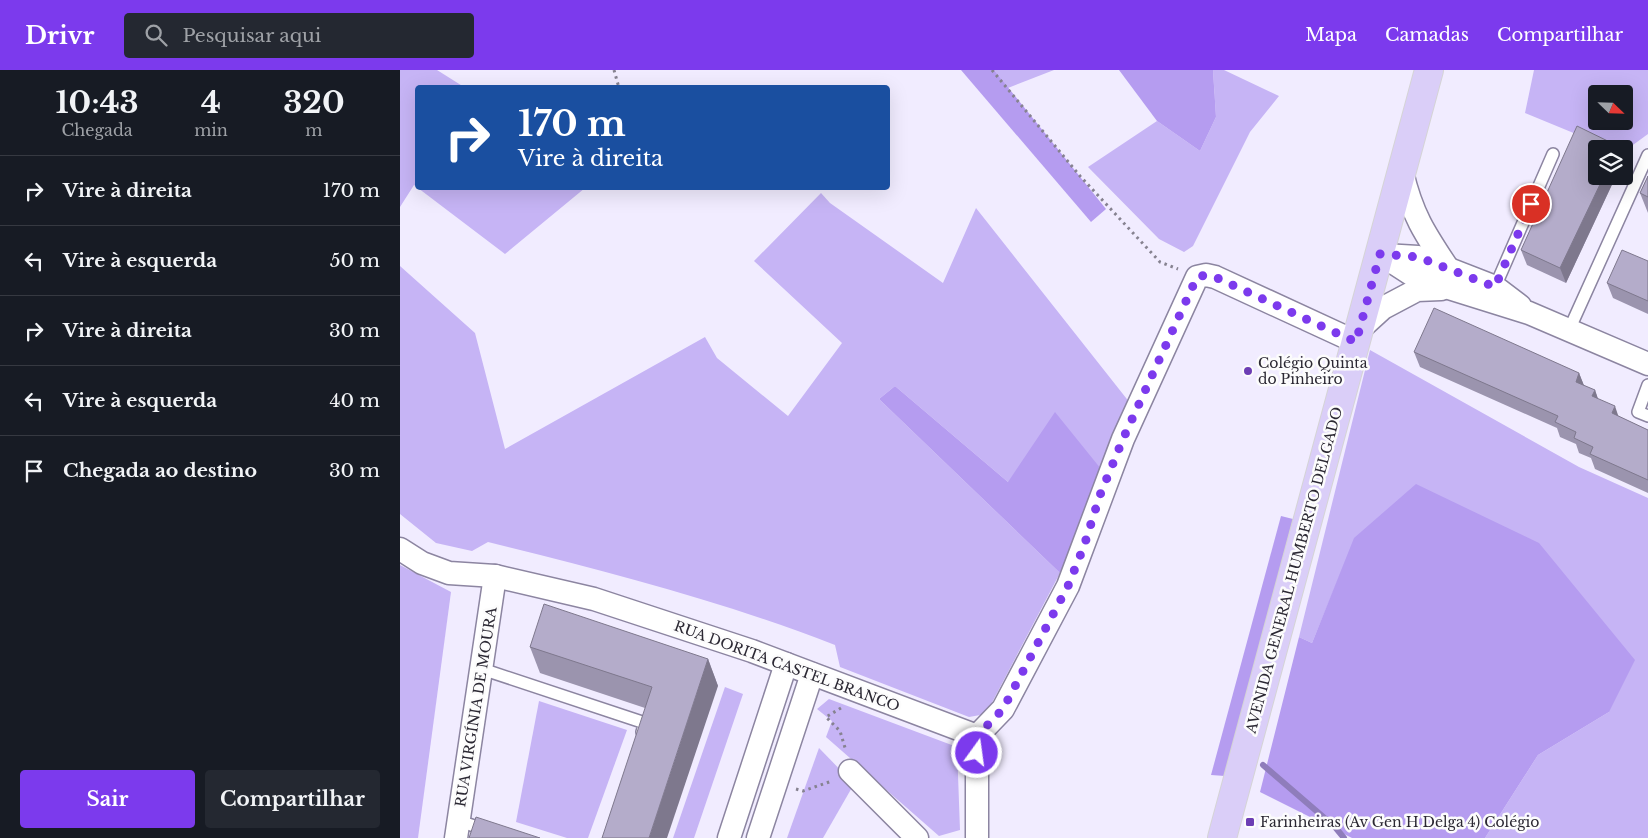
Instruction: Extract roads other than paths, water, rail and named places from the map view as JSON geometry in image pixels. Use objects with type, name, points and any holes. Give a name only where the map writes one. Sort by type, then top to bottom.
[{"type":"main road","name":"AVENIDA GENERAL HUMBERTO DELGADO","points":[[1222,838],[1429,70]]},
{"type":"street","points":[[1402,172],[1409,202],[1422,230],[1450,279],[1648,364]]},
{"type":"street","points":[[1380,254],[1417,278],[1450,279],[1495,287],[1529,313]]},
{"type":"street","points":[[977,838],[977,736],[1003,709],[1068,586],[1084,546],[1100,495],[1123,439],[1197,277],[1206,275],[1215,277],[1358,336],[1383,308],[1417,290],[1450,279]]},
{"type":"street","name":"RUA DORITA CASTEL BRANCO","points":[[400,549],[422,563],[449,573],[496,576],[594,599],[786,664],[977,736]]},
{"type":"street","name":"RUA VIRGÍNIA DE MOURA","points":[[457,829],[496,576]]},
{"type":"street","points":[[729,838],[786,664]]},
{"type":"street","points":[[758,838],[812,674]]},
{"type":"street","points":[[850,771],[917,838]]},
{"type":"lane","points":[[1495,287],[1553,154]]},
{"type":"lane","points":[[1569,330],[1648,155]]},
{"type":"lane","points":[[1648,385],[1638,412],[1648,416]]},
{"type":"lane","points":[[482,669],[645,724],[639,741]]},
{"type":"lane","points":[[457,829],[511,838]]},
{"type":"waterway","points":[[1263,765],[1335,827],[1344,838]]},
{"type":"place","name":"Colégio Quinta do Pinheiro","points":[[1248,371]]},
{"type":"place","name":"Farinheiras (Av Gen H Delga 4) Colégio","points":[[1250,822]]}]
